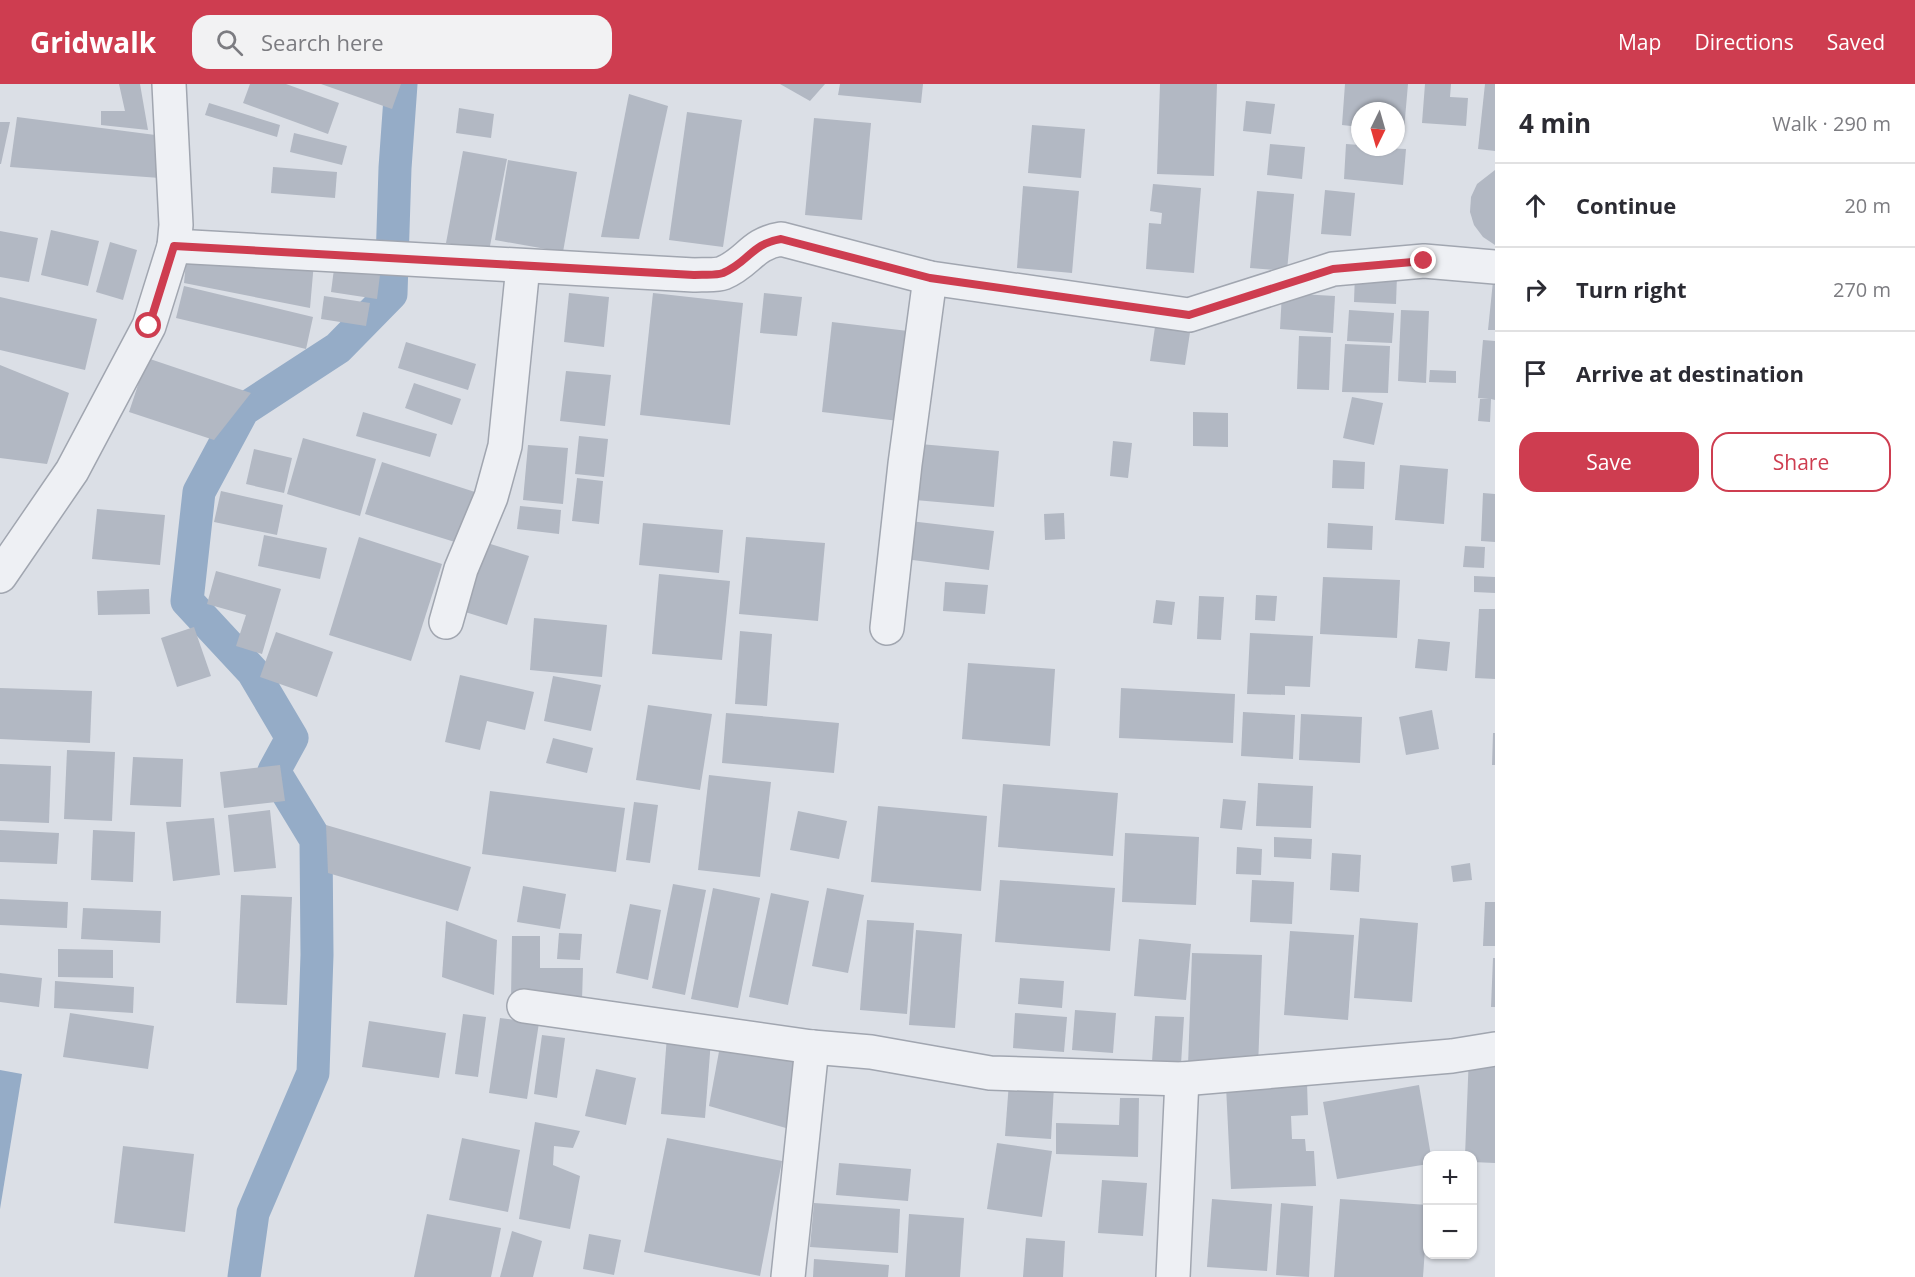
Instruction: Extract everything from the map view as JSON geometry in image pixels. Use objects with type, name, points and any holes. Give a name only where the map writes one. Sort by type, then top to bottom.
[{"type":"street","points":[[0,576],[72,471],[149,326],[174,246],[176,225],[169,84]]},
{"type":"street","points":[[174,246],[523,266],[721,274],[737,265],[764,242],[781,239],[930,278],[1189,315],[1333,269],[1424,261],[1495,267]]},
{"type":"street","points":[[446,622],[461,569],[491,497],[505,446],[523,266]]},
{"type":"street","points":[[887,628],[904,464],[930,278]]},
{"type":"street","points":[[524,1006],[812,1047],[871,1052],[990,1072],[1182,1079],[1452,1056],[1495,1049]]},
{"type":"street","points":[[788,1277],[812,1047]]},
{"type":"street","points":[[1173,1277],[1182,1079]]},
{"type":"water","points":[[0,1070],[22,1074],[0,1209]]},
{"type":"building","points":[[119,84],[140,84],[148,130],[101,125],[101,111],[125,111]]},
{"type":"building","points":[[250,84],[286,84],[339,103],[328,134],[243,103]]},
{"type":"building","points":[[321,84],[401,84],[392,109]]},
{"type":"building","points":[[780,84],[825,84],[810,101]]},
{"type":"building","points":[[840,84],[923,84],[921,103],[838,95]]},
{"type":"building","points":[[1160,84],[1217,84],[1214,176],[1157,174]]},
{"type":"building","points":[[1345,84],[1408,84],[1405,118],[1405,102],[1351,102],[1351,126],[1342,125]]},
{"type":"building","points":[[1425,84],[1451,84],[1450,97],[1468,98],[1466,126],[1422,123]]},
{"type":"building","points":[[1485,84],[1495,84],[1495,151],[1478,149]]},
{"type":"building","points":[[629,94],[668,106],[639,239],[601,237]]},
{"type":"building","points":[[1246,101],[1275,104],[1271,134],[1243,131]]},
{"type":"building","points":[[209,103],[280,125],[277,137],[205,115]]},
{"type":"building","points":[[459,108],[494,114],[491,138],[456,133]]},
{"type":"building","points":[[687,112],[742,120],[723,247],[669,240]]},
{"type":"building","points":[[17,117],[163,136],[160,178],[10,167]]},
{"type":"building","points":[[814,118],[871,123],[862,220],[805,215]]},
{"type":"building","points":[[0,122],[10,122],[1,164],[0,164]]},
{"type":"building","points":[[1032,125],[1085,129],[1081,178],[1028,173]]},
{"type":"building","points":[[294,133],[347,146],[342,165],[290,152]]},
{"type":"building","points":[[1270,144],[1305,147],[1302,179],[1267,175]]},
{"type":"building","points":[[1346,144],[1351,144],[1351,156],[1405,156],[1406,149],[1403,185],[1344,179]]},
{"type":"building","points":[[463,151],[507,159],[489,251],[446,243]]},
{"type":"building","points":[[508,160],[577,172],[563,252],[495,240]]},
{"type":"building","points":[[273,167],[337,172],[335,198],[271,193]]},
{"type":"building","points":[[1495,170],[1495,245],[1483,237],[1474,225],[1470,212],[1471,197],[1477,184]]},
{"type":"building","points":[[1153,184],[1201,188],[1194,273],[1146,269],[1149,223],[1161,224],[1162,213],[1150,211]]},
{"type":"building","points":[[1023,186],[1079,191],[1072,273],[1017,268]]},
{"type":"building","points":[[1325,190],[1355,193],[1351,236],[1321,234]]},
{"type":"building","points":[[1257,191],[1294,194],[1287,271],[1250,268]]},
{"type":"building","points":[[51,230],[99,241],[88,286],[41,275]]},
{"type":"building","points":[[0,231],[38,238],[29,282],[0,277]]},
{"type":"building","points":[[110,242],[137,250],[123,300],[96,292]]},
{"type":"building","points":[[187,251],[314,262],[310,308],[184,283]]},
{"type":"building","points":[[334,269],[380,275],[377,299],[331,292]]},
{"type":"building","points":[[1355,273],[1397,275],[1396,304],[1354,302]]},
{"type":"building","points":[[1493,281],[1495,282],[1495,330],[1488,330]]},
{"type":"building","points":[[184,286],[313,317],[306,349],[176,318]]},
{"type":"building","points":[[569,293],[609,297],[604,347],[564,342]]},
{"type":"building","points":[[653,293],[743,303],[730,425],[640,415]]},
{"type":"building","points":[[764,293],[802,297],[797,336],[760,333]]},
{"type":"building","points":[[1282,293],[1335,296],[1333,333],[1280,329]]},
{"type":"building","points":[[324,296],[370,303],[366,326],[321,319]]},
{"type":"building","points":[[0,297],[97,319],[85,370],[0,350]]},
{"type":"building","points":[[1349,310],[1394,313],[1392,343],[1347,341]]},
{"type":"building","points":[[1401,310],[1429,311],[1426,383],[1398,381]]},
{"type":"building","points":[[1156,320],[1191,326],[1185,365],[1150,361]]},
{"type":"building","points":[[832,322],[908,331],[899,421],[822,412]]},
{"type":"building","points":[[1299,336],[1331,337],[1329,390],[1297,389]]},
{"type":"building","points":[[1483,340],[1495,341],[1495,400],[1491,399],[1490,422],[1478,421],[1480,399],[1489,399],[1478,398]]},
{"type":"building","points":[[406,342],[476,364],[468,390],[398,368]]},
{"type":"building","points":[[1345,344],[1390,346],[1388,393],[1342,392]]},
{"type":"building","points":[[147,358],[251,393],[214,440],[129,412]]},
{"type":"building","points":[[0,365],[69,393],[47,464],[0,458]]},
{"type":"building","points":[[1430,370],[1456,371],[1456,383],[1429,382]]},
{"type":"building","points":[[566,371],[611,375],[605,426],[560,421]]},
{"type":"building","points":[[414,383],[461,399],[452,425],[405,408]]},
{"type":"building","points":[[1352,397],[1383,403],[1374,445],[1343,438]]},
{"type":"building","points":[[363,412],[437,434],[430,457],[356,436]]},
{"type":"building","points":[[1193,412],[1228,413],[1228,447],[1193,446]]},
{"type":"building","points":[[579,436],[608,439],[604,477],[575,474]]},
{"type":"building","points":[[303,438],[376,459],[360,516],[287,494]]},
{"type":"building","points":[[1113,441],[1132,443],[1128,478],[1110,476]]},
{"type":"building","points":[[920,444],[999,451],[994,507],[915,500]]},
{"type":"building","points":[[528,445],[568,448],[563,504],[523,500]]},
{"type":"building","points":[[254,449],[292,458],[284,493],[246,484]]},
{"type":"building","points":[[1333,460],[1365,462],[1364,489],[1332,488]]},
{"type":"building","points":[[382,462],[475,492],[458,543],[365,514]]},
{"type":"building","points":[[1400,465],[1448,469],[1444,524],[1395,520]]},
{"type":"building","points":[[577,478],[603,481],[599,524],[572,521]]},
{"type":"building","points":[[221,491],[283,505],[277,535],[214,522]]},
{"type":"building","points":[[1483,493],[1495,494],[1495,542],[1481,541]]},
{"type":"building","points":[[520,506],[561,510],[559,534],[517,529]]},
{"type":"building","points":[[97,509],[165,515],[160,565],[92,559]]},
{"type":"building","points":[[1064,513],[1065,539],[1045,540],[1044,514]]},
{"type":"building","points":[[910,521],[994,531],[989,570],[905,559]]},
{"type":"building","points":[[643,523],[723,530],[719,573],[639,565]]},
{"type":"building","points":[[1328,523],[1373,526],[1372,550],[1327,548]]},
{"type":"building","points":[[264,535],[327,548],[320,579],[258,566]]},
{"type":"building","points":[[359,537],[442,564],[411,661],[329,635]]},
{"type":"building","points":[[746,537],[825,543],[818,621],[739,614]]},
{"type":"building","points":[[484,542],[529,556],[507,625],[462,611]]},
{"type":"building","points":[[1465,546],[1485,547],[1484,568],[1463,567]]},
{"type":"building","points":[[216,571],[281,589],[262,654],[236,646],[246,615],[207,604]]},
{"type":"building","points":[[659,574],[730,581],[722,660],[652,654]]},
{"type":"building","points":[[1474,576],[1495,577],[1495,593],[1474,592]]},
{"type":"building","points":[[1323,577],[1400,580],[1397,638],[1320,634]]},
{"type":"building","points":[[945,582],[988,585],[985,614],[943,611]]},
{"type":"building","points":[[149,589],[150,614],[98,615],[97,591]]},
{"type":"building","points":[[1256,595],[1277,596],[1275,621],[1255,620]]},
{"type":"building","points":[[1199,596],[1224,597],[1221,640],[1197,639]]},
{"type":"building","points":[[1156,600],[1175,602],[1172,625],[1153,623]]},
{"type":"building","points":[[1479,609],[1495,609],[1495,679],[1475,678]]},
{"type":"building","points":[[534,618],[607,625],[602,677],[530,670]]},
{"type":"building","points":[[194,627],[211,676],[177,687],[161,638]]},
{"type":"building","points":[[740,631],[772,634],[767,706],[735,704]]},
{"type":"building","points":[[276,632],[333,652],[317,697],[260,677]]},
{"type":"building","points":[[1250,633],[1313,636],[1310,687],[1285,686],[1285,695],[1247,694]]},
{"type":"building","points":[[1418,639],[1450,642],[1447,671],[1415,668]]},
{"type":"building","points":[[968,663],[1055,669],[1050,746],[962,739]]},
{"type":"building","points":[[460,675],[534,692],[525,730],[487,721],[480,750],[445,742]]},
{"type":"building","points":[[553,676],[601,685],[591,731],[544,721]]},
{"type":"building","points":[[0,688],[92,691],[90,743],[0,739]]},
{"type":"building","points":[[1121,688],[1235,694],[1233,743],[1119,738]]},
{"type":"building","points":[[648,705],[712,714],[700,790],[636,780]]},
{"type":"building","points":[[1432,710],[1439,749],[1406,755],[1399,717]]},
{"type":"building","points":[[1243,712],[1295,715],[1293,759],[1241,756]]},
{"type":"building","points":[[726,713],[839,723],[834,773],[722,763]]},
{"type":"building","points":[[1301,714],[1362,717],[1360,763],[1299,760]]},
{"type":"building","points":[[1493,733],[1495,733],[1495,765],[1492,765]]},
{"type":"building","points":[[553,738],[593,748],[587,773],[546,763]]},
{"type":"building","points":[[67,750],[115,752],[112,821],[64,819]]},
{"type":"building","points":[[133,757],[183,759],[181,807],[130,805]]},
{"type":"building","points":[[0,764],[51,766],[49,823],[0,821]]},
{"type":"building","points":[[280,765],[285,801],[224,808],[220,772]]},
{"type":"building","points":[[709,775],[771,782],[760,877],[698,870]]},
{"type":"building","points":[[1258,783],[1313,786],[1311,828],[1256,826]]},
{"type":"building","points":[[1003,784],[1118,793],[1113,856],[998,847]]},
{"type":"building","points":[[490,791],[625,808],[616,872],[482,854]]},
{"type":"building","points":[[1223,799],[1246,801],[1242,830],[1220,828]]},
{"type":"building","points":[[634,802],[658,805],[650,863],[626,860]]},
{"type":"building","points":[[878,806],[987,816],[981,891],[871,882]]},
{"type":"building","points":[[270,810],[276,868],[234,872],[228,815]]},
{"type":"building","points":[[798,811],[847,821],[839,859],[790,850]]},
{"type":"building","points":[[214,818],[220,875],[173,881],[166,822]]},
{"type":"building","points":[[326,825],[471,867],[458,911],[328,873]]},
{"type":"building","points":[[0,830],[59,833],[57,864],[0,862]]},
{"type":"building","points":[[93,830],[135,832],[133,882],[91,880]]},
{"type":"building","points":[[1125,833],[1199,837],[1196,905],[1122,902]]},
{"type":"building","points":[[1274,837],[1312,839],[1311,859],[1274,857]]},
{"type":"building","points":[[1237,847],[1262,849],[1261,875],[1236,874]]},
{"type":"building","points":[[1332,853],[1361,855],[1359,892],[1330,890]]},
{"type":"building","points":[[1470,863],[1472,880],[1453,882],[1451,866]]},
{"type":"building","points":[[1000,880],[1115,888],[1110,951],[995,942]]},
{"type":"building","points":[[1252,880],[1294,882],[1292,924],[1250,922]]},
{"type":"building","points":[[673,884],[706,890],[685,995],[652,988]]},
{"type":"building","points":[[523,886],[566,894],[560,929],[517,922]]},
{"type":"building","points":[[713,888],[760,898],[738,1008],[691,999]]},
{"type":"building","points":[[827,888],[864,895],[848,973],[812,966]]},
{"type":"building","points":[[771,893],[809,901],[788,1005],[749,997]]},
{"type":"building","points":[[241,895],[292,897],[287,1005],[236,1003]]},
{"type":"building","points":[[0,899],[68,902],[67,928],[0,925]]},
{"type":"building","points":[[1485,902],[1495,902],[1495,946],[1483,946]]},
{"type":"building","points":[[630,904],[661,910],[648,980],[616,973]]},
{"type":"building","points":[[83,908],[161,911],[160,943],[81,939]]},
{"type":"building","points":[[1360,918],[1418,923],[1412,1002],[1354,998]]},
{"type":"building","points":[[867,920],[914,923],[907,1014],[860,1010]]},
{"type":"building","points":[[446,921],[497,940],[494,995],[442,977]]},
{"type":"building","points":[[916,930],[962,934],[955,1028],[909,1025]]},
{"type":"building","points":[[1290,931],[1354,935],[1348,1020],[1284,1015]]},
{"type":"building","points":[[559,933],[582,934],[580,960],[557,959]]},
{"type":"building","points":[[512,936],[540,936],[540,968],[583,968],[582,1000],[511,999]]},
{"type":"building","points":[[1139,939],[1191,944],[1186,1000],[1134,996]]},
{"type":"building","points":[[58,949],[113,950],[113,978],[58,977]]},
{"type":"building","points":[[1192,953],[1262,955],[1258,1068],[1188,1066]]},
{"type":"building","points":[[1493,958],[1495,958],[1495,1007],[1491,1007]]},
{"type":"building","points":[[0,973],[42,978],[39,1007],[0,1002]]},
{"type":"building","points":[[1020,978],[1064,981],[1062,1008],[1018,1004]]},
{"type":"building","points":[[55,981],[134,987],[133,1013],[54,1008]]},
{"type":"building","points":[[1075,1010],[1116,1013],[1113,1053],[1072,1050]]},
{"type":"building","points":[[70,1013],[154,1026],[148,1069],[63,1057]]},
{"type":"building","points":[[1015,1013],[1067,1017],[1064,1052],[1013,1048]]},
{"type":"building","points":[[463,1014],[486,1017],[478,1077],[455,1074]]},
{"type":"building","points":[[1155,1016],[1184,1017],[1181,1064],[1152,1062]]},
{"type":"building","points":[[500,1018],[539,1023],[527,1099],[489,1093]]},
{"type":"building","points":[[369,1021],[446,1033],[439,1078],[362,1067]]},
{"type":"building","points":[[542,1035],[565,1038],[557,1098],[534,1094]]},
{"type":"building","points":[[667,1036],[711,1040],[705,1118],[661,1114]]},
{"type":"building","points":[[720,1046],[802,1055],[793,1130],[709,1106]]},
{"type":"building","points":[[1469,1054],[1495,1055],[1495,1163],[1477,1162],[1477,1151],[1465,1151]]},
{"type":"building","points":[[596,1069],[636,1078],[626,1125],[585,1116]]},
{"type":"building","points":[[1009,1082],[1054,1086],[1051,1139],[1005,1136]]},
{"type":"building","points":[[1307,1082],[1308,1115],[1291,1116],[1292,1139],[1305,1139],[1306,1151],[1314,1151],[1316,1186],[1231,1189],[1226,1086]]},
{"type":"building","points":[[1419,1085],[1430,1151],[1423,1151],[1423,1165],[1337,1179],[1323,1102]]},
{"type":"building","points":[[1120,1098],[1139,1098],[1138,1157],[1056,1154],[1056,1123],[1119,1125]]},
{"type":"building","points":[[535,1122],[580,1131],[573,1148],[554,1146],[553,1165],[580,1176],[570,1229],[519,1219]]},
{"type":"building","points":[[462,1138],[520,1150],[508,1212],[449,1200]]},
{"type":"building","points":[[667,1138],[782,1161],[760,1276],[644,1252]]},
{"type":"building","points":[[997,1143],[1052,1151],[1042,1217],[987,1209]]},
{"type":"building","points":[[123,1146],[194,1154],[185,1232],[114,1223]]},
{"type":"building","points":[[839,1163],[911,1169],[908,1201],[836,1195]]},
{"type":"building","points":[[1102,1180],[1147,1183],[1143,1236],[1098,1233]]},
{"type":"building","points":[[1212,1199],[1272,1204],[1267,1271],[1207,1267]]},
{"type":"building","points":[[1340,1199],[1423,1205],[1423,1277],[1334,1277]]},
{"type":"building","points":[[814,1203],[900,1209],[898,1253],[810,1247]]},
{"type":"building","points":[[1281,1203],[1313,1206],[1309,1277],[1276,1275]]},
{"type":"building","points":[[427,1214],[501,1228],[491,1277],[414,1277]]},
{"type":"building","points":[[909,1214],[964,1218],[960,1277],[905,1277]]},
{"type":"building","points":[[512,1231],[542,1241],[533,1277],[500,1277]]},
{"type":"building","points":[[589,1234],[621,1240],[614,1275],[583,1269]]},
{"type":"building","points":[[1026,1238],[1065,1241],[1063,1277],[1023,1277]]},
{"type":"building","points":[[814,1259],[889,1265],[888,1277],[813,1277]]},
{"type":"waterway","points":[[244,1277],[253,1213],[313,1073],[317,955],[316,840],[274,771],[292,738],[253,672],[187,601],[199,492],[243,410],[338,348],[391,294],[395,168],[401,84]]},
{"type":"route","points":[[149,326],[174,246],[694,275],[721,274],[737,265],[764,242],[781,239],[930,278],[1189,315],[1333,269],[1424,261]]}]
